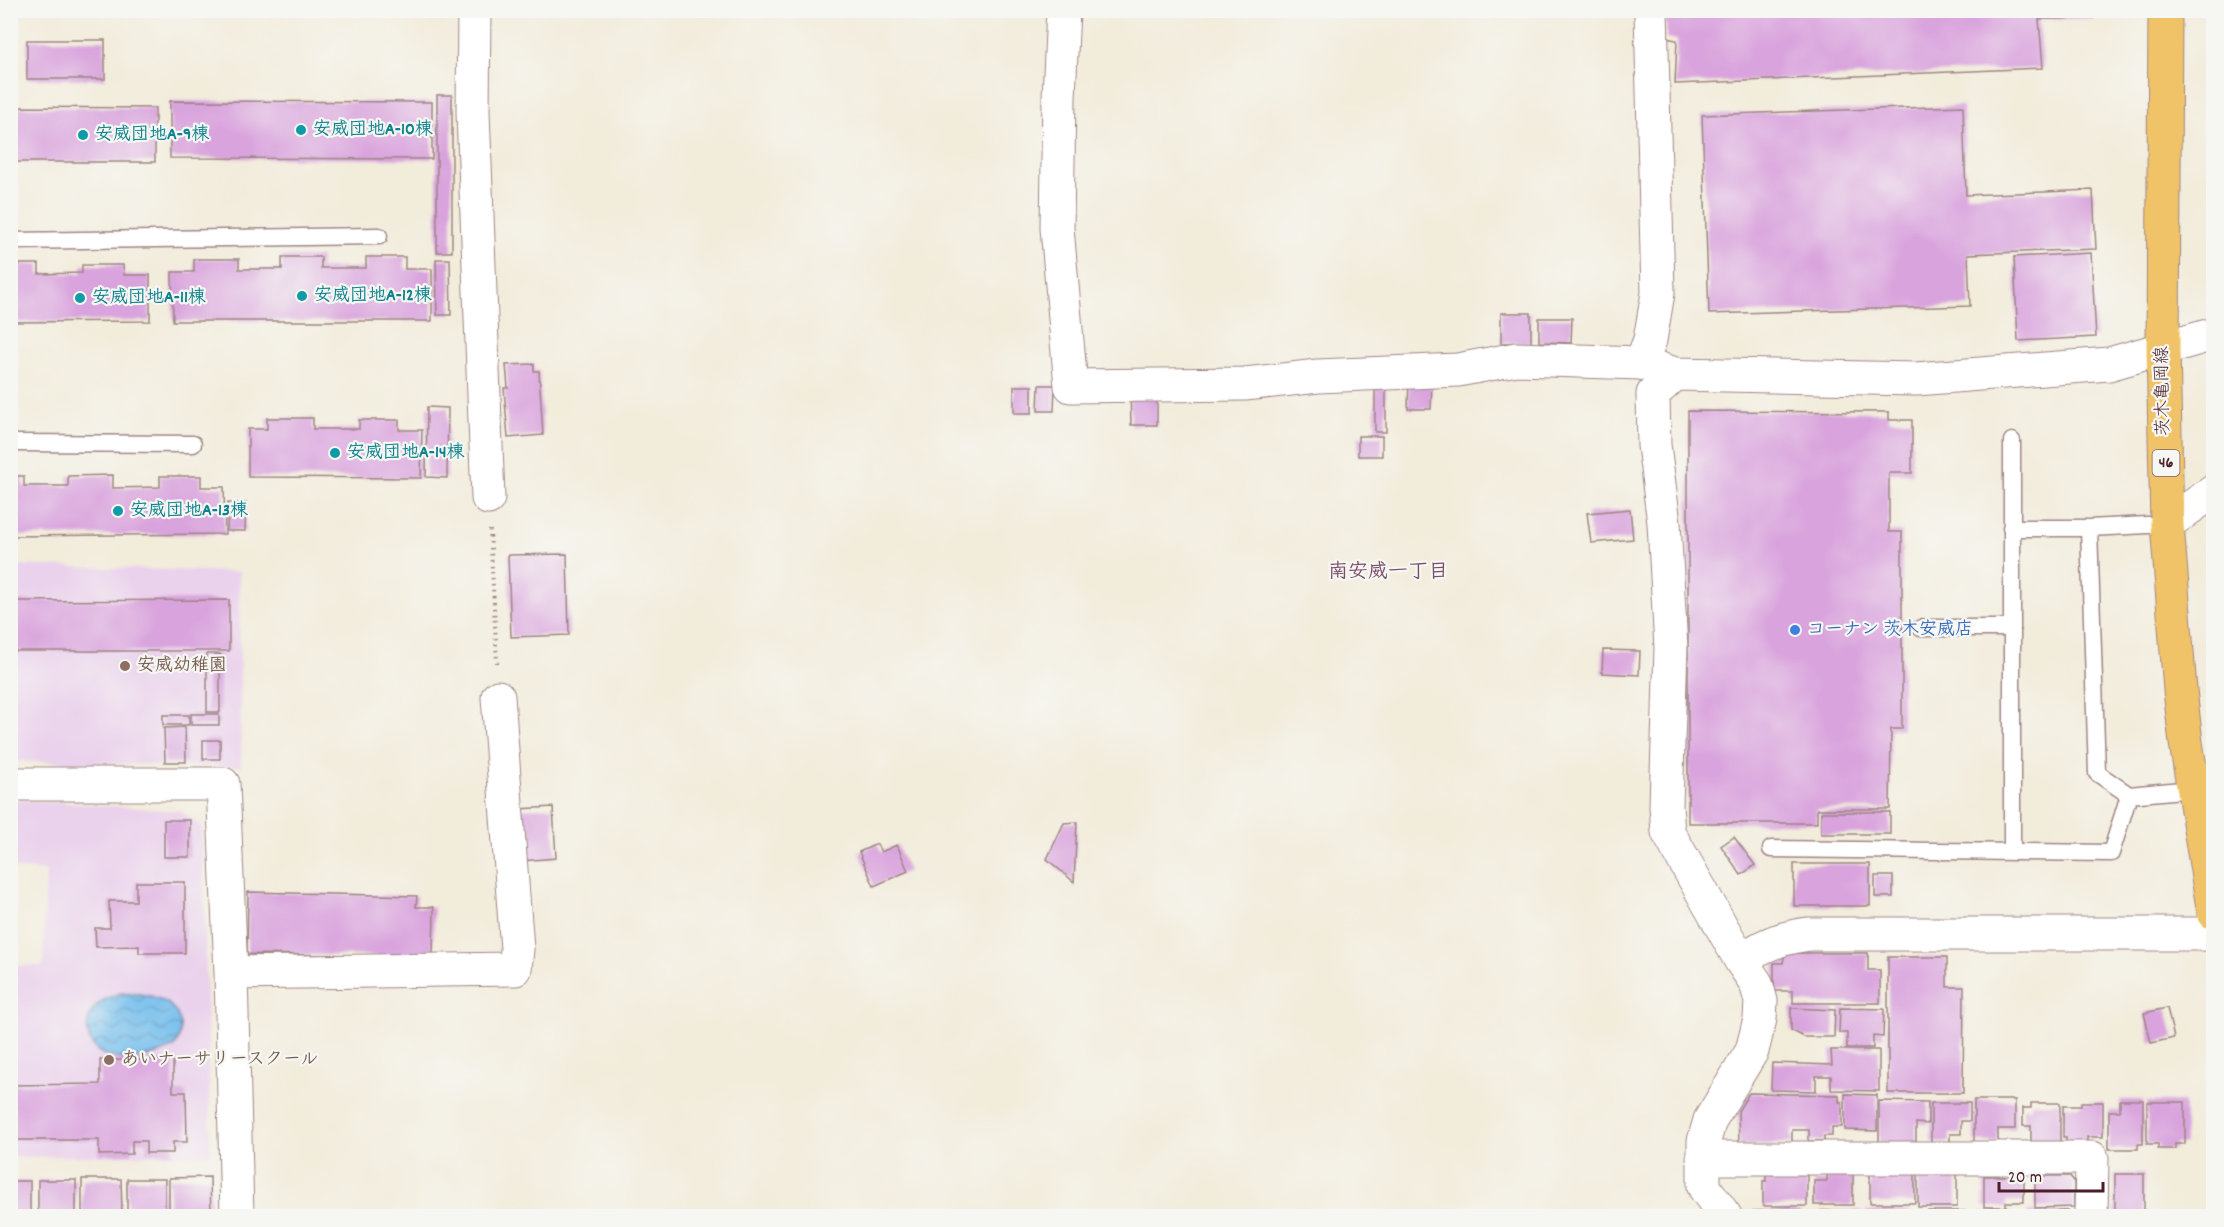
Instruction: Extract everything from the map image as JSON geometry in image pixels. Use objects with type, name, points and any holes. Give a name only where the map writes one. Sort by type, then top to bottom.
[{"type":"main road","name":"茨木亀岡線","points":[[2165,10],[2163,349],[2167,524],[2180,690],[2192,789],[2214,913]]},
{"type":"street","points":[[474,10],[473,112],[488,498]]},
{"type":"street","points":[[1063,10],[1057,228],[1071,386],[1245,384],[1318,376],[1458,370],[1516,359],[1641,363],[1675,374],[1916,379],[2109,364],[2214,334]]},
{"type":"street","points":[[1641,363],[1650,340],[1658,293],[1651,10]]},
{"type":"street","points":[[1675,374],[1653,394],[1654,445],[1664,523],[1671,648],[1666,806],[1668,832],[1741,961],[1756,982],[1761,1002],[1760,1019],[1752,1051],[1710,1120],[1704,1141],[1704,1187],[1725,1216]]},
{"type":"street","points":[[2167,524],[2214,491]]},
{"type":"street","points":[[231,973],[515,969],[517,949],[498,697]]},
{"type":"street","points":[[10,784],[223,784],[231,973],[237,1216]]},
{"type":"street","points":[[1741,961],[1754,950],[1774,942],[1791,936],[1809,934],[2214,934]]},
{"type":"street","points":[[1703,1158],[2092,1158],[2091,1216]]},
{"type":"lane","points":[[10,241],[379,236]]},
{"type":"lane","points":[[2012,441],[2012,851]]},
{"type":"lane","points":[[10,443],[193,444]]},
{"type":"lane","points":[[2011,528],[2089,528],[2167,524]]},
{"type":"lane","points":[[2089,528],[2097,773],[2129,795],[2192,789]]},
{"type":"lane","points":[[1921,628],[2012,628]]},
{"type":"lane","points":[[1771,849],[2111,853],[2129,795]]},
{"type":"path","points":[[488,498],[498,697]]},
{"type":"shaded area","name":"安威幼稚園","points":[[11,565],[239,572],[241,767],[11,761]]},
{"type":"shaded area","name":"あいナーサリースクール","points":[[10,799],[181,811],[202,827],[211,1154],[11,1157],[11,966],[43,966],[46,871],[11,868]]},
{"type":"water","points":[[121,993],[148,995],[172,1007],[180,1024],[179,1039],[174,1047],[151,1056],[135,1059],[111,1057],[96,1049],[88,1036],[87,1028],[91,1013],[101,1001]]},
{"type":"building","points":[[1666,10],[2092,10],[2093,18],[2039,19],[2043,68],[1675,84],[1677,40],[1666,38]]},
{"type":"building","points":[[27,40],[105,40],[105,79],[27,79]]},
{"type":"building","points":[[437,95],[452,95],[452,252],[437,252]]},
{"type":"building","name":"安威団地A-10棟","points":[[170,101],[432,102],[432,159],[170,158]]},
{"type":"building","points":[[1963,106],[1966,195],[2093,190],[2096,249],[1968,254],[1970,306],[1709,314],[1702,115]]},
{"type":"building","name":"安威団地A-9棟","points":[[10,107],[155,108],[155,162],[10,162]]},
{"type":"building","points":[[2091,253],[2096,337],[2018,341],[2014,257]]},
{"type":"building","name":"安威団地A-12棟","points":[[282,257],[321,257],[321,268],[366,268],[366,257],[405,257],[405,269],[432,269],[432,321],[173,321],[172,272],[194,272],[194,259],[239,259],[239,269],[282,269]]},
{"type":"building","points":[[436,259],[450,259],[451,315],[437,315]]},
{"type":"building","name":"安威団地A-11棟","points":[[10,264],[39,264],[39,274],[82,273],[82,265],[123,265],[124,275],[150,275],[150,321],[10,322]]},
{"type":"building","points":[[1501,313],[1531,313],[1531,343],[1501,343]]},
{"type":"building","points":[[1539,318],[1572,318],[1571,343],[1539,342]]},
{"type":"building","points":[[534,364],[534,371],[539,371],[543,435],[508,438],[504,388],[508,388],[506,365]]},
{"type":"building","points":[[1409,378],[1432,378],[1431,409],[1408,409]]},
{"type":"building","points":[[1375,383],[1386,383],[1386,432],[1375,432]]},
{"type":"building","points":[[1039,385],[1055,385],[1054,411],[1038,411]]},
{"type":"building","points":[[1014,386],[1032,386],[1032,413],[1014,413]]},
{"type":"building","points":[[1157,388],[1157,425],[1131,425],[1130,389]]},
{"type":"building","points":[[427,407],[448,408],[447,478],[426,477]]},
{"type":"building","name":"コーナン 茨木安威店","points":[[1688,411],[1889,412],[1889,420],[1912,420],[1912,473],[1889,473],[1889,532],[1902,532],[1902,729],[1891,729],[1890,809],[1817,809],[1817,823],[1688,823]]},
{"type":"building","name":"安威団地A-14棟","points":[[267,418],[313,418],[313,429],[359,429],[359,420],[399,420],[399,430],[422,430],[421,478],[248,477],[248,429],[267,429]]},
{"type":"building","points":[[1358,436],[1382,436],[1382,456],[1358,456]]},
{"type":"building","name":"安威団地A-13棟","points":[[113,475],[113,488],[160,487],[160,476],[201,476],[201,487],[224,487],[225,534],[10,536],[10,476],[24,476],[24,486],[68,486],[68,476]]},
{"type":"building","points":[[228,503],[246,503],[245,531],[227,531]]},
{"type":"building","points":[[1630,509],[1633,539],[1591,543],[1587,513]]},
{"type":"building","points":[[567,554],[569,635],[511,637],[508,555]]},
{"type":"building","points":[[229,600],[229,651],[10,651],[10,601]]},
{"type":"building","points":[[1603,650],[1640,651],[1639,675],[1602,673]]},
{"type":"building","points":[[207,654],[220,654],[220,712],[207,712]]},
{"type":"building","points":[[191,714],[219,714],[219,725],[191,725]]},
{"type":"building","points":[[163,715],[189,715],[189,725],[163,725]]},
{"type":"building","points":[[185,727],[186,762],[165,762],[164,728]]},
{"type":"building","points":[[203,740],[220,740],[220,759],[203,759]]},
{"type":"building","points":[[553,807],[556,858],[521,861],[518,809]]},
{"type":"building","points":[[1821,812],[1890,812],[1890,834],[1821,834]]},
{"type":"building","points":[[164,820],[190,820],[190,857],[164,857]]},
{"type":"building","points":[[1077,822],[1074,882],[1047,859],[1064,823]]},
{"type":"building","points":[[1734,837],[1755,865],[1741,875],[1721,846]]},
{"type":"building","points":[[877,844],[881,852],[897,845],[908,871],[874,886],[859,852]]},
{"type":"building","points":[[1794,864],[1870,864],[1870,906],[1794,906]]},
{"type":"building","points":[[1875,876],[1893,876],[1893,897],[1875,897]]},
{"type":"building","points":[[136,882],[185,882],[185,953],[139,953],[139,946],[96,947],[95,928],[110,928],[109,901],[136,901]]},
{"type":"building","points":[[248,892],[417,896],[416,907],[434,907],[433,957],[247,954]]},
{"type":"building","points":[[1785,953],[1868,953],[1868,970],[1880,970],[1880,1003],[1793,1003],[1793,991],[1774,991],[1774,963],[1783,963]]},
{"type":"building","points":[[1888,957],[1947,957],[1947,987],[1964,987],[1963,1093],[1888,1093]]},
{"type":"building","points":[[1791,1008],[1835,1010],[1834,1037],[1804,1037],[1791,1030]]},
{"type":"building","points":[[1840,1008],[1884,1009],[1883,1037],[1873,1036],[1873,1048],[1847,1048],[1847,1033],[1839,1033]]},
{"type":"building","points":[[2167,1008],[2174,1038],[2151,1043],[2144,1013]]},
{"type":"building","points":[[1831,1050],[1879,1050],[1879,1091],[1831,1090],[1831,1076],[1816,1076],[1816,1091],[1771,1090],[1772,1063],[1832,1065]]},
{"type":"building","points":[[100,1060],[173,1060],[173,1092],[186,1092],[187,1142],[173,1142],[173,1153],[146,1153],[146,1141],[132,1141],[132,1154],[99,1155],[99,1140],[10,1140],[10,1085],[100,1084]]},
{"type":"building","points":[[1749,1093],[1839,1095],[1839,1102],[1842,1102],[1842,1127],[1832,1127],[1832,1136],[1824,1136],[1824,1141],[1809,1141],[1809,1130],[1792,1130],[1792,1143],[1739,1146],[1738,1111]]},
{"type":"building","points":[[1845,1094],[1877,1095],[1877,1131],[1845,1130]]},
{"type":"building","points":[[1974,1100],[2015,1100],[2015,1129],[1998,1129],[1998,1142],[1974,1142]]},
{"type":"building","points":[[2120,1100],[2143,1100],[2143,1144],[2138,1144],[2138,1149],[2109,1149],[2109,1111],[2120,1111]]},
{"type":"building","points":[[1879,1101],[1928,1102],[1928,1124],[1916,1123],[1916,1145],[1879,1144]]},
{"type":"building","points":[[2081,1102],[2103,1102],[2103,1137],[2087,1137],[2087,1142],[2066,1142],[2066,1137],[2063,1137],[2063,1106],[2081,1106]]},
{"type":"building","points":[[2147,1102],[2185,1102],[2185,1144],[2175,1144],[2175,1149],[2158,1149],[2158,1144],[2147,1144]]},
{"type":"building","points":[[1931,1103],[1970,1103],[1970,1121],[1961,1121],[1961,1134],[1950,1134],[1950,1142],[1931,1142]]},
{"type":"building","points":[[2031,1103],[2060,1103],[2060,1142],[2031,1142],[2031,1126],[2023,1126],[2023,1108],[2031,1108]]},
{"type":"building","points":[[1766,1172],[1807,1172],[1807,1206],[1763,1206],[1763,1181],[1766,1181]]},
{"type":"building","points":[[1827,1172],[1853,1172],[1853,1205],[1814,1205],[1814,1181],[1827,1181]]},
{"type":"building","points":[[1918,1172],[1957,1172],[1957,1207],[1918,1207]]},
{"type":"building","points":[[1870,1173],[1915,1173],[1915,1203],[1870,1203]]},
{"type":"building","points":[[2005,1173],[2024,1173],[2024,1202],[2006,1202],[2006,1207],[1984,1207],[1984,1176],[2005,1176]]},
{"type":"building","points":[[2115,1174],[2144,1174],[2144,1216],[2115,1216]]},
{"type":"building","points":[[2035,1176],[2070,1176],[2074,1181],[2074,1207],[2035,1208]]},
{"type":"building","points":[[210,1177],[211,1216],[169,1216],[169,1178]]},
{"type":"building","points":[[82,1179],[121,1179],[122,1213],[110,1213],[110,1216],[82,1216]]},
{"type":"building","points":[[127,1179],[165,1179],[165,1211],[150,1211],[150,1216],[127,1216]]},
{"type":"building","points":[[38,1180],[76,1180],[76,1213],[64,1213],[64,1216],[38,1216]]},
{"type":"building","points":[[10,1181],[30,1181],[30,1214],[10,1216]]},
{"type":"building","points":[[1753,1211],[1800,1211],[1800,1216],[1753,1216]]},
{"type":"building","points":[[1822,1211],[1861,1211],[1861,1216],[1822,1216]]},
{"type":"building","points":[[1866,1211],[1909,1211],[1909,1216],[1866,1216]]},
{"type":"building","points":[[1928,1211],[1965,1211],[1965,1216],[1928,1216]]},
{"type":"building","points":[[2068,1211],[2068,1216],[2028,1216],[2028,1212]]},
{"type":"building","points":[[1972,1212],[2011,1212],[2011,1216],[1972,1216]]},
{"type":"place","name":"安威団地A-10棟","points":[[301,130]]},
{"type":"place","name":"安威団地A-9棟","points":[[83,135]]},
{"type":"place","name":"安威団地A-12棟","points":[[302,296]]},
{"type":"place","name":"安威団地A-11棟","points":[[80,298]]},
{"type":"place","name":"安威団地A-14棟","points":[[335,453]]},
{"type":"place","name":"安威団地A-13棟","points":[[118,511]]},
{"type":"place","name":"コーナン 茨木安威店","points":[[1795,630]]},
{"type":"place","name":"安威幼稚園","points":[[125,666]]},
{"type":"place","name":"あいナーサリースクール","points":[[109,1060]]},
{"type":"district","name":"南安威一丁目","points":[[1388,573]]}]
